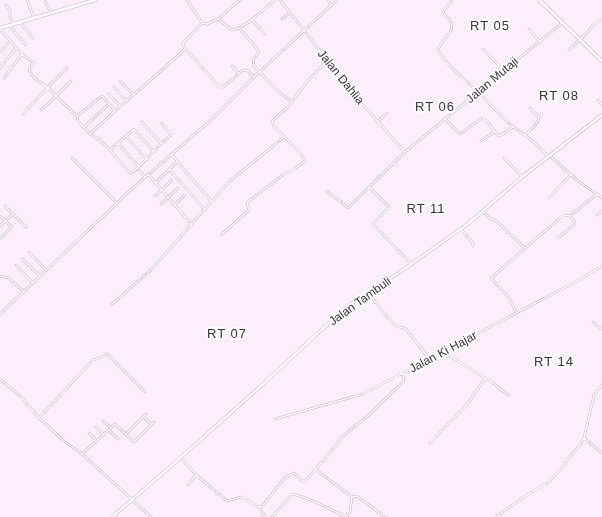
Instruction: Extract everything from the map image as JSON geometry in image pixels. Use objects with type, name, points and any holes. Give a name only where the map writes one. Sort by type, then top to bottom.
[{"type":"main road","points":[[0,29],[95,0]]},
{"type":"main road","points":[[538,0],[602,61]]},
{"type":"street","points":[[27,0],[34,18]]},
{"type":"street","points":[[187,0],[202,23]]},
{"type":"street","points":[[202,23],[207,24],[218,19],[240,0]]},
{"type":"street","points":[[218,19],[232,30],[240,28],[252,20],[275,0]]},
{"type":"street","name":"Jalan Dahlia","points":[[280,0],[377,122],[405,152]]},
{"type":"street","points":[[328,0],[332,6]]},
{"type":"street","points":[[0,314],[148,174],[210,120],[337,0]]},
{"type":"street","points":[[452,0],[444,12],[451,22],[452,27],[438,48],[438,51],[513,127],[525,135],[570,175],[602,198]]},
{"type":"street","points":[[45,1],[51,13]]},
{"type":"street","points":[[6,6],[10,10],[10,17],[14,24]]},
{"type":"street","points":[[282,18],[290,13]]},
{"type":"street","points":[[569,50],[588,32],[594,24],[602,19]]},
{"type":"street","points":[[252,20],[265,34]]},
{"type":"street","points":[[20,22],[33,38]]},
{"type":"street","points":[[202,23],[183,45],[185,49],[204,68],[218,87],[223,87],[244,69],[254,77]]},
{"type":"street","name":"Jalan Mutaji","points":[[327,191],[348,208],[405,152],[562,23]]},
{"type":"street","points":[[9,25],[26,45]]},
{"type":"street","points":[[240,28],[259,51],[253,60],[253,64],[278,91],[291,101]]},
{"type":"street","points":[[529,28],[540,42]]},
{"type":"street","points":[[0,29],[16,48],[34,63],[29,68],[30,73],[48,87],[77,116],[78,121],[83,127],[90,134],[99,139],[131,174],[147,160],[161,143],[170,135],[160,123]]},
{"type":"street","points":[[0,52],[10,41]]},
{"type":"street","points":[[0,68],[16,48]]},
{"type":"street","points":[[90,134],[185,49]]},
{"type":"street","points":[[483,49],[504,71]]},
{"type":"street","points":[[4,78],[22,54]]},
{"type":"street","points":[[221,235],[249,210],[249,201],[283,175],[305,161],[273,124],[272,120],[289,106],[291,101],[327,60]]},
{"type":"street","points":[[232,66],[238,74]]},
{"type":"street","points":[[23,114],[67,68]]},
{"type":"street","points":[[41,110],[71,81]]},
{"type":"street","points":[[120,81],[134,95]]},
{"type":"street","points":[[114,87],[127,101]]},
{"type":"street","points":[[109,94],[120,106]]},
{"type":"street","points":[[77,116],[102,96],[115,111]]},
{"type":"street","points":[[598,100],[602,105]]},
{"type":"street","points":[[83,127],[109,104]]},
{"type":"street","points":[[525,135],[539,120],[539,117],[530,108]]},
{"type":"street","points":[[377,122],[387,113]]},
{"type":"street","name":"Jalan Tambuli","points":[[112,517],[182,458],[345,308],[412,264],[461,229],[522,178],[602,115]]},
{"type":"street","points":[[445,119],[460,134],[482,118],[487,122],[496,135],[500,136],[513,127]]},
{"type":"street","points":[[142,122],[161,143]]},
{"type":"street","points":[[110,150],[134,129],[154,152]]},
{"type":"street","points":[[481,141],[494,132]]},
{"type":"street","points":[[126,136],[147,160]]},
{"type":"street","points":[[112,304],[152,269],[206,210],[229,182],[284,137]]},
{"type":"street","points":[[118,143],[145,177]]},
{"type":"street","points":[[171,154],[212,202]]},
{"type":"street","points":[[72,158],[117,203]]},
{"type":"street","points":[[504,158],[522,178]]},
{"type":"street","points":[[155,182],[177,162]]},
{"type":"street","points":[[169,169],[206,210]]},
{"type":"street","points":[[148,174],[192,225]]},
{"type":"street","points":[[549,198],[570,175]]},
{"type":"street","points":[[155,196],[172,180]]},
{"type":"street","points":[[369,187],[389,207],[373,224],[412,264]]},
{"type":"street","points":[[161,204],[178,188]]},
{"type":"street","points":[[517,313],[510,298],[491,279],[560,218],[566,215],[570,216],[597,194]]},
{"type":"street","points":[[175,204],[185,195]]},
{"type":"street","points":[[5,206],[26,227]]},
{"type":"street","points":[[597,215],[602,211]]},
{"type":"street","points":[[483,212],[491,219],[496,221],[525,249]]},
{"type":"street","points":[[0,226],[13,214]]},
{"type":"street","points":[[0,216],[12,227],[0,239]]},
{"type":"street","points":[[558,238],[575,224],[570,216]]},
{"type":"street","points":[[461,229],[473,242],[473,246]]},
{"type":"street","points":[[29,252],[46,270]]},
{"type":"street","points":[[22,259],[40,276]]},
{"type":"street","points":[[16,265],[33,283]]},
{"type":"street","name":"Jalan Ki Hajar","points":[[275,419],[355,397],[444,352],[602,266]]},
{"type":"street","points":[[0,276],[9,278],[24,292]]},
{"type":"street","points":[[369,293],[397,326],[403,327],[408,331],[429,359]]},
{"type":"street","points":[[593,322],[602,330]]},
{"type":"street","points":[[444,352],[502,389],[508,395]]},
{"type":"street","points":[[40,418],[93,360],[107,354],[145,392]]},
{"type":"street","points":[[259,507],[262,507],[280,484],[291,474],[294,473],[304,482],[342,437],[370,414],[402,382],[404,379],[402,374]]},
{"type":"street","points":[[430,443],[469,402],[485,378]]},
{"type":"street","points":[[0,379],[21,397],[64,441],[82,454],[151,517]]},
{"type":"street","points":[[496,517],[553,478],[580,445],[584,438],[594,395],[602,385]]},
{"type":"street","points":[[126,434],[146,414]]},
{"type":"street","points":[[144,417],[151,424]]},
{"type":"street","points":[[103,421],[118,438]]},
{"type":"street","points":[[82,454],[115,424],[134,442],[154,422]]},
{"type":"street","points":[[96,426],[104,435]]},
{"type":"street","points":[[89,433],[97,441]]},
{"type":"street","points":[[584,438],[602,452]]},
{"type":"street","points":[[182,458],[196,476],[227,501],[242,497],[259,507],[265,517]]},
{"type":"street","points":[[316,469],[352,497],[357,496],[385,517]]},
{"type":"street","points":[[188,485],[196,476]]},
{"type":"street","points":[[272,517],[292,494],[306,497],[347,516],[350,512],[352,497]]},
{"type":"district","name":"RT 05","points":[[490,25]]},
{"type":"district","name":"RT 08","points":[[559,95]]},
{"type":"district","name":"RT 06","points":[[435,106]]},
{"type":"district","name":"RT 11","points":[[426,208]]},
{"type":"district","name":"RT 07","points":[[227,333]]},
{"type":"district","name":"RT 14","points":[[554,361]]}]
